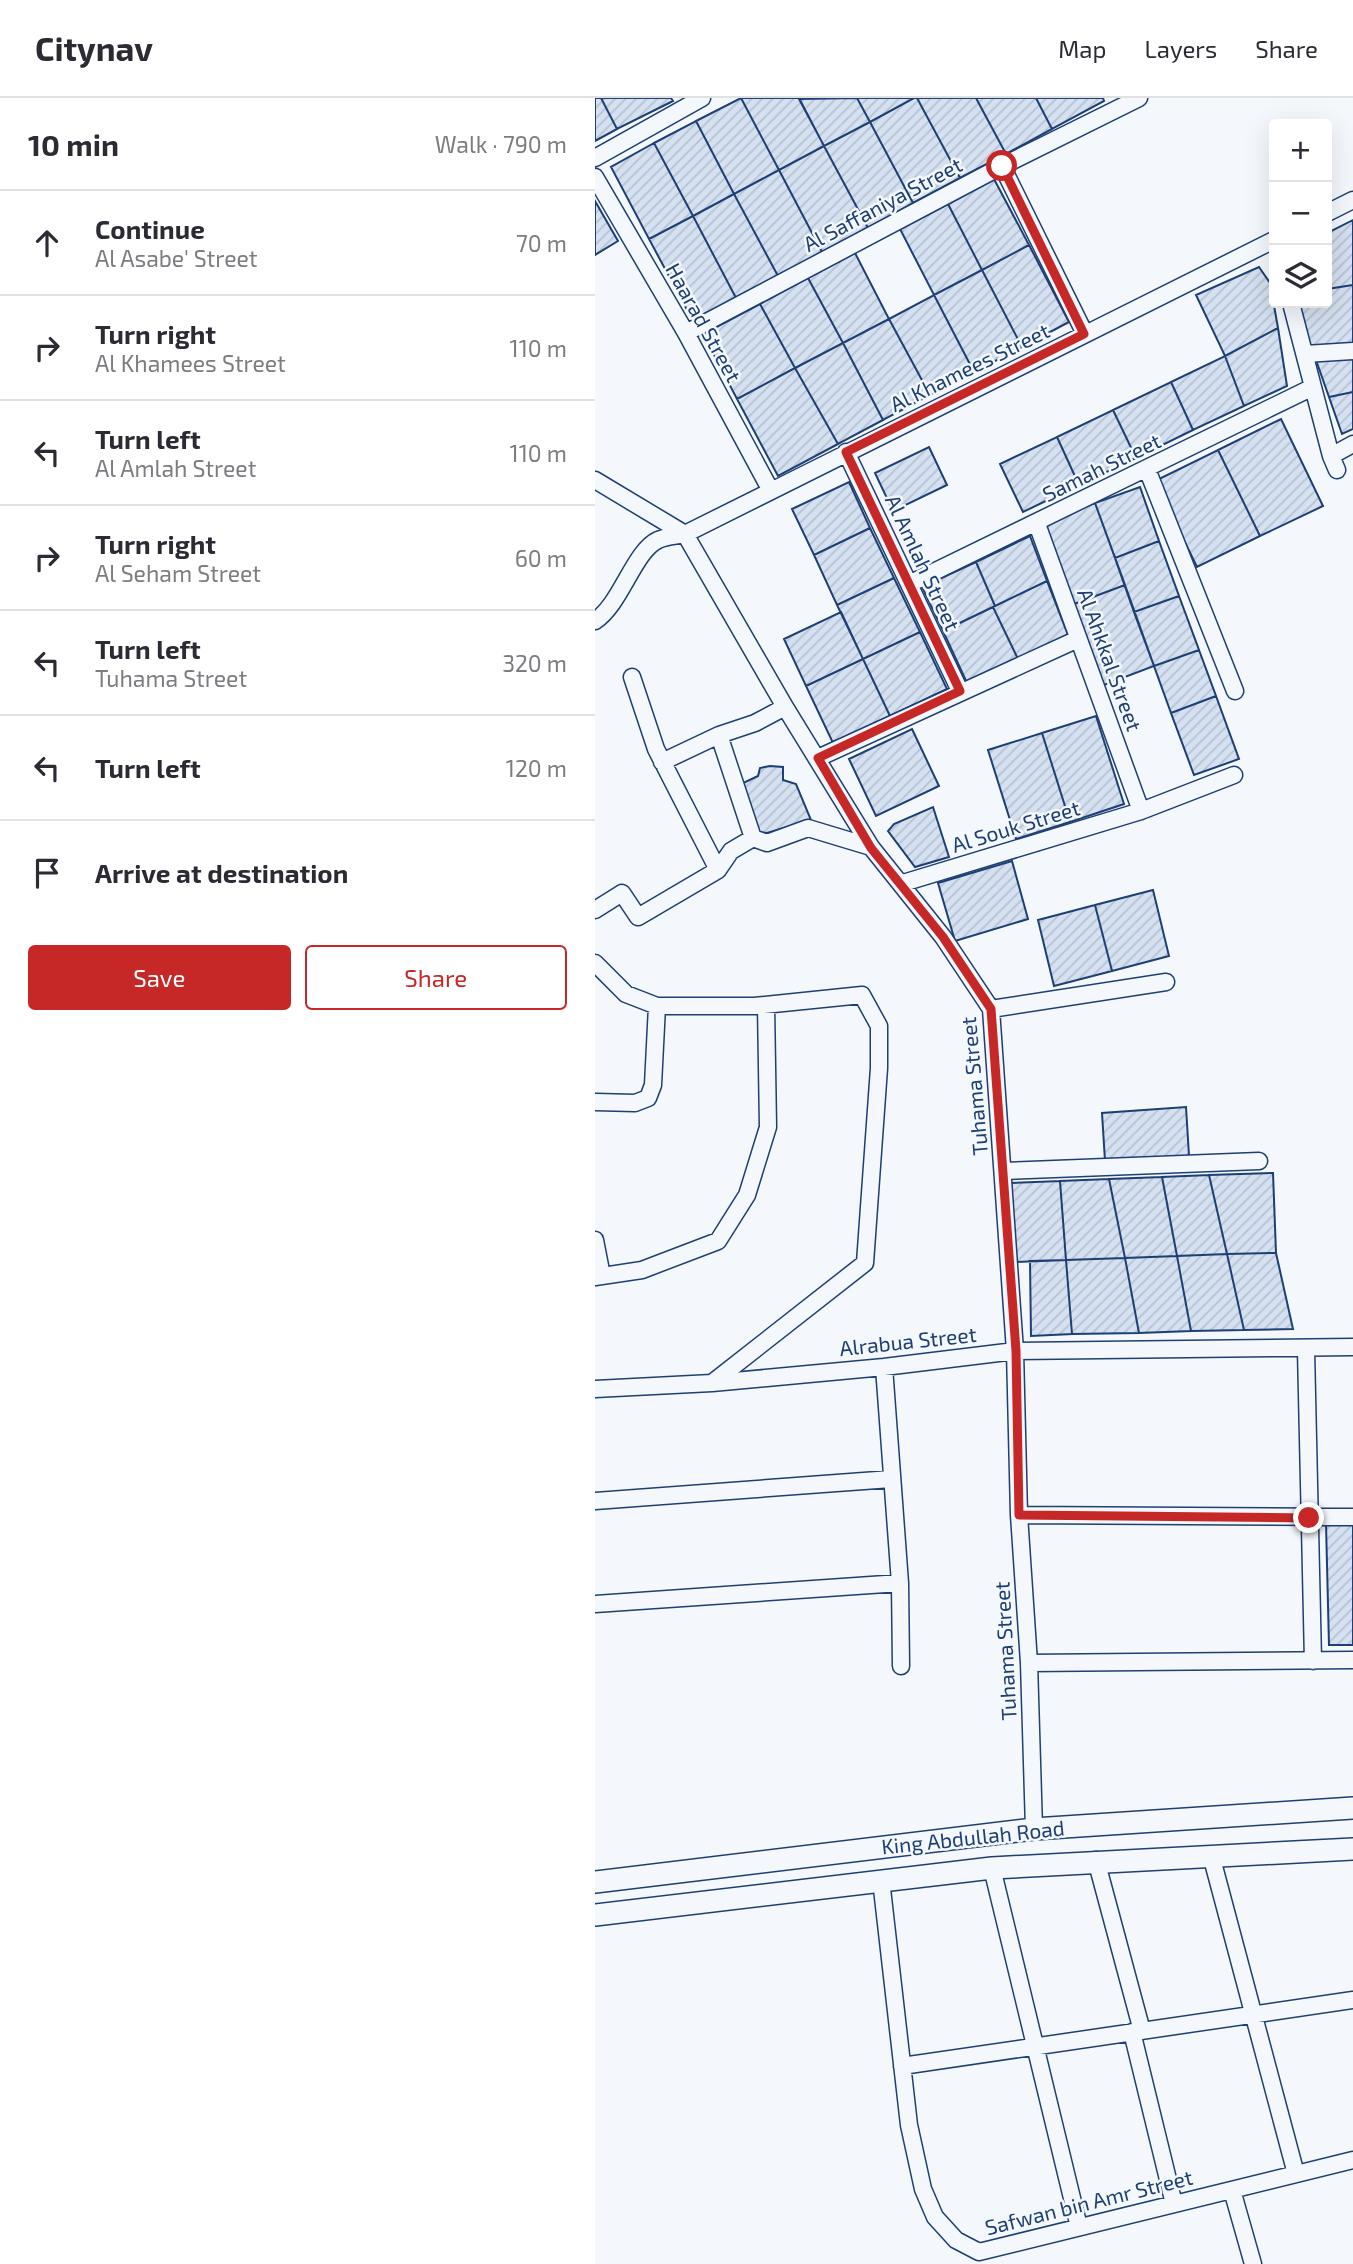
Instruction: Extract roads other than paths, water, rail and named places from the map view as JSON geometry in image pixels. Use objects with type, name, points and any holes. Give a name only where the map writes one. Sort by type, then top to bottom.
[{"type":"main road","name":"King Abdullah Road","points":[[595,1882],[1034,1829],[1353,1808]]},
{"type":"main road","name":"King Abdullah Road","points":[[595,1914],[992,1868],[1096,1860],[1353,1849]]},
{"type":"street","points":[[595,158],[702,98]]},
{"type":"street","name":"Al Saffaniya Street","points":[[686,333],[1002,166],[1139,98]]},
{"type":"street","points":[[1002,166],[1084,334]]},
{"type":"street","name":"Haarad Street","points":[[595,177],[686,333],[771,491]]},
{"type":"street","points":[[1332,210],[1353,200]]},
{"type":"street","name":"Al Khamees Street","points":[[595,621],[608,611],[633,568],[656,540],[685,534],[1269,243]]},
{"type":"street","points":[[1292,308],[1334,463],[1353,444]]},
{"type":"street","points":[[1305,354],[1353,351]]},
{"type":"street","name":"Samah Street","points":[[909,584],[1037,524],[1313,387]]},
{"type":"street","name":"Al Amlah Street","points":[[846,452],[960,691]]},
{"type":"street","points":[[1147,469],[1235,691]]},
{"type":"street","name":"Tuhama Street","points":[[595,480],[685,534],[785,707],[871,848],[903,883],[991,1009],[1016,1351],[1019,1515],[1029,1663],[1034,1829]]},
{"type":"street","name":"Al Ahkkal Street","points":[[1037,524],[1141,811]]},
{"type":"street","points":[[818,758],[1078,639]]},
{"type":"street","points":[[632,677],[662,762],[718,870]]},
{"type":"street","points":[[662,762],[719,735],[755,723],[785,707]]},
{"type":"street","points":[[719,735],[753,838]]},
{"type":"street","name":"Al Souk Street","points":[[903,883],[1141,811],[1234,775]]},
{"type":"street","points":[[595,910],[622,893],[638,918],[718,870],[731,851],[753,838],[767,842],[808,828],[871,848]]},
{"type":"street","points":[[595,964],[626,994],[657,1006],[766,1005],[862,995],[879,1026],[879,1068],[865,1263],[712,1383]]},
{"type":"street","points":[[991,1009],[1166,982]]},
{"type":"street","points":[[595,1240],[598,1276],[642,1270],[718,1241],[747,1195],[768,1127],[766,1005]]},
{"type":"street","points":[[595,1102],[635,1103],[648,1098],[653,1085],[657,1006]]},
{"type":"street","points":[[1003,1171],[1259,1161]]},
{"type":"street","name":"Alrabua Street","points":[[595,1389],[712,1383],[1016,1351],[1305,1350],[1353,1347]]},
{"type":"street","points":[[1305,1350],[1313,1661]]},
{"type":"street","points":[[884,1367],[900,1583],[901,1667]]},
{"type":"street","points":[[595,1501],[891,1479]]},
{"type":"street","points":[[1019,1515],[1353,1517]]},
{"type":"street","points":[[595,1604],[900,1583]]},
{"type":"street","points":[[1029,1663],[1353,1660]]},
{"type":"street","points":[[1211,1855],[1296,2174]]},
{"type":"street","points":[[1096,1860],[1174,2204]]},
{"type":"street","points":[[992,1868],[1079,2227]]},
{"type":"street","name":"Safwan bin Amr Street","points":[[881,1880],[909,2125],[923,2189],[935,2217],[956,2240],[979,2252],[1353,2160]]},
{"type":"street","points":[[902,2066],[1353,2000]]},
{"type":"street","points":[[1232,2190],[1253,2264]]}]
